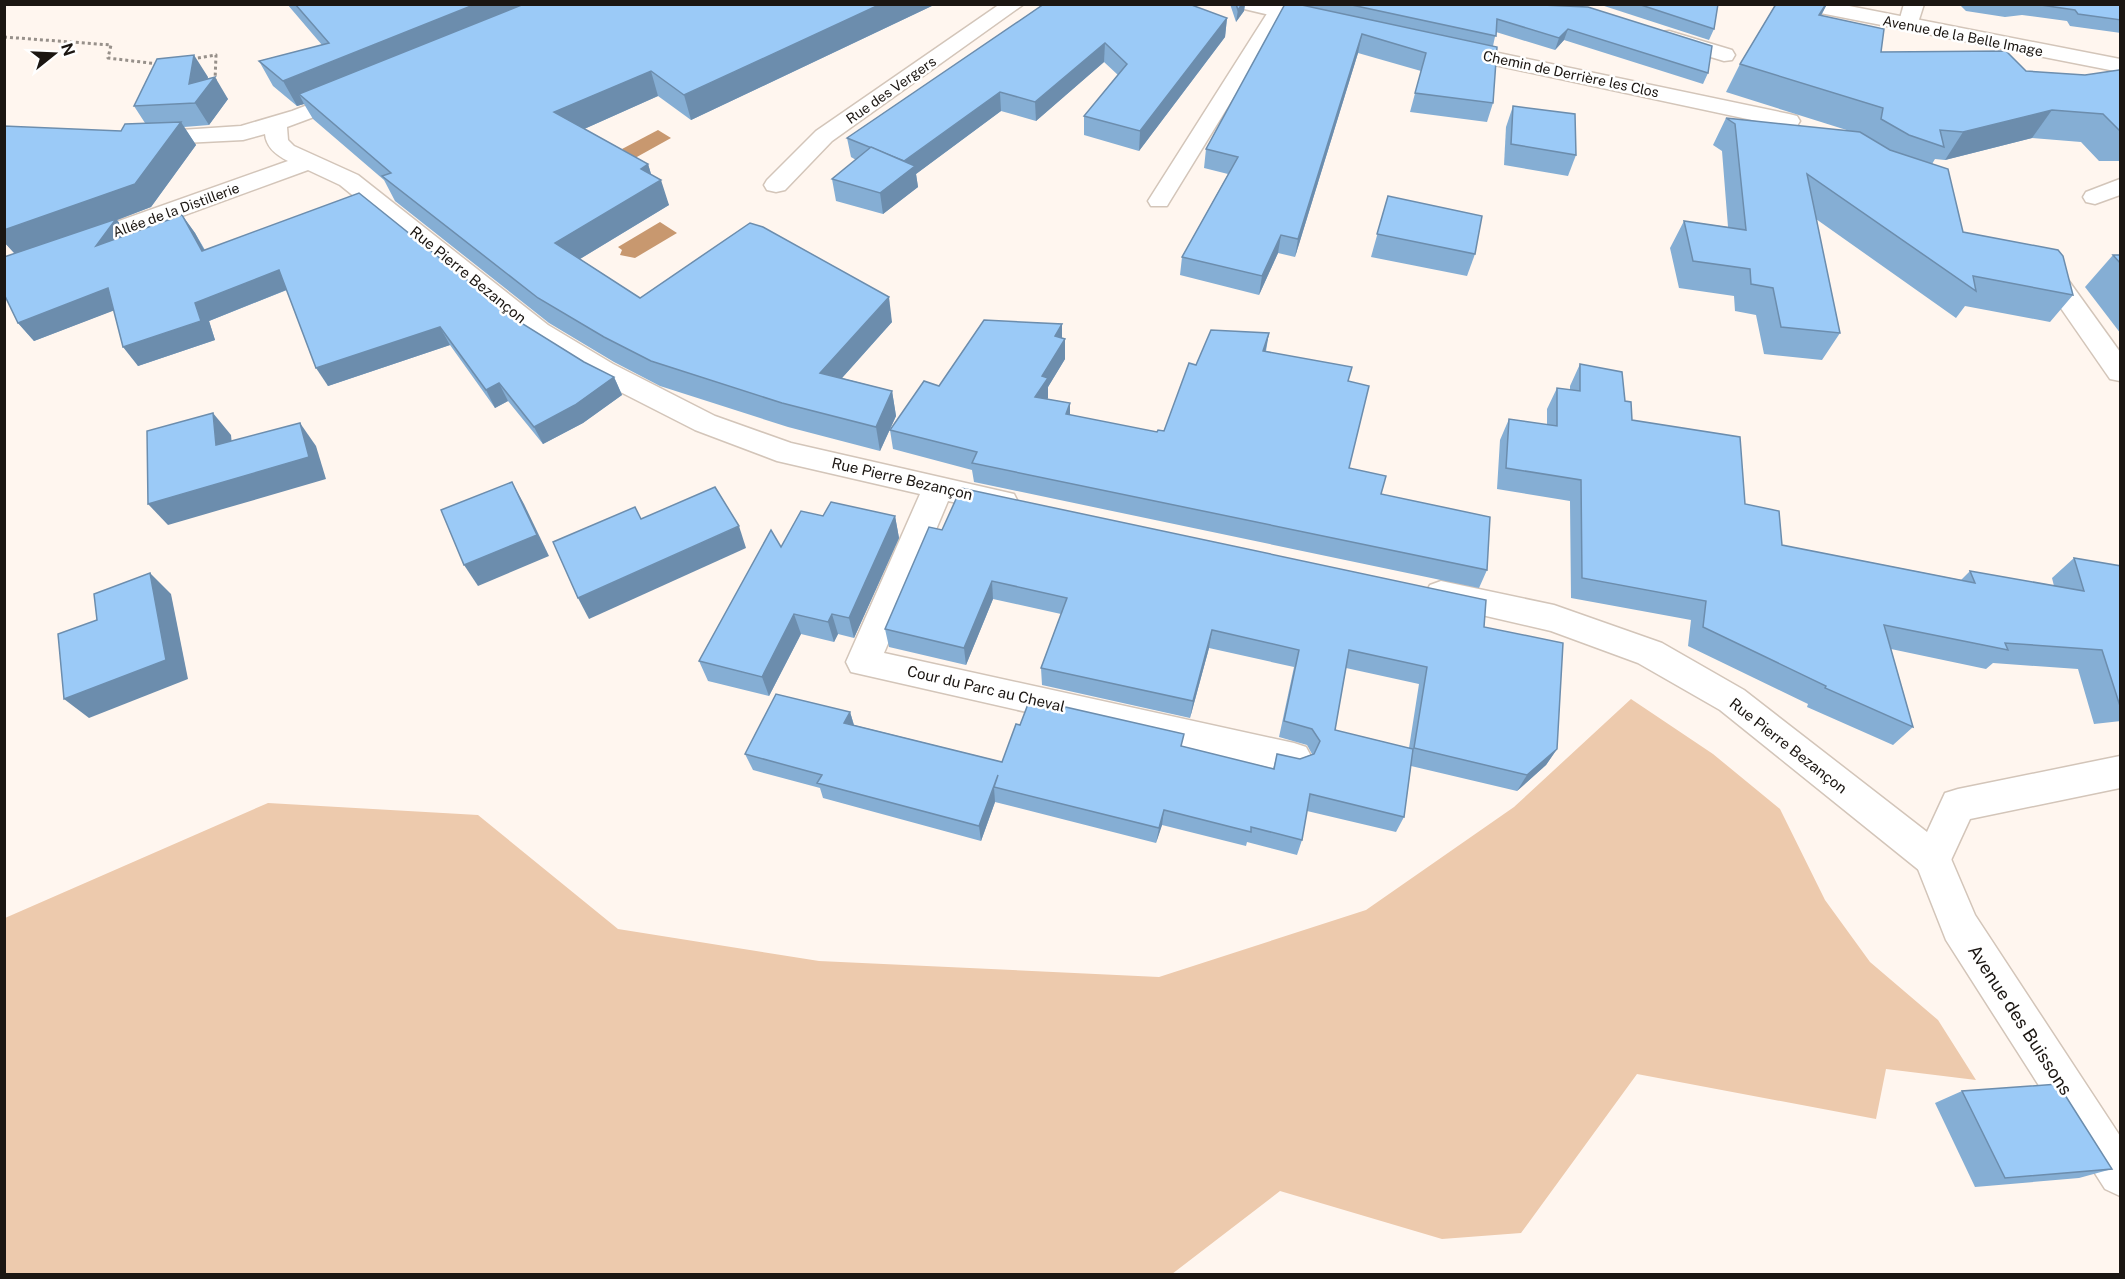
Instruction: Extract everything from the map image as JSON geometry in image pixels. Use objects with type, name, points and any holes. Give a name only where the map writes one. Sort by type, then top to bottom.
[{"type":"street","name":"Rue des Vergers","points":[[776,185],[824,136],[1014,4]]},
{"type":"street","points":[[1247,4],[1347,27]]},
{"type":"street","name":"Avenue de la Belle Image","points":[[1805,4],[1911,15],[2121,66]]},
{"type":"street","points":[[1650,30],[1724,54]]},
{"type":"street","name":"Chemin de Derrière les Clos","points":[[1429,44],[1800,125]]},
{"type":"street","points":[[121,137],[243,133],[275,124],[366,88]]},
{"type":"street","name":"Rue Pierre Bezançon","points":[[275,124],[277,141],[286,151],[349,180],[538,330],[603,371],[705,423],[787,453],[1031,508]]},
{"type":"street","name":"Allée de la Distillerie","points":[[55,254],[307,162]]},
{"type":"street","points":[[2095,196],[2121,186]]},
{"type":"street","points":[[2044,265],[2121,372]]},
{"type":"street","name":"Cour du Parc au Cheval","points":[[938,488],[863,662],[1293,758]]},
{"type":"street","name":"Rue Pierre Bezançon","points":[[1415,588],[1554,618],[1650,653],[1732,700],[1932,859]]},
{"type":"street","points":[[1932,859],[1958,805],[2121,772]]},
{"type":"street","name":"Avenue des Buissons","points":[[1932,859],[1960,927],[2121,1174]]},
{"type":"lane","points":[[1159,201],[1277,12]]},
{"type":"path","points":[[4,37],[111,45],[108,58],[116,61],[160,64]]},
{"type":"path","points":[[182,61],[216,55],[214,99],[198,134]]},
{"type":"shaded area","points":[[658,130],[671,138],[635,158],[622,149]]},
{"type":"shaded area","points":[[660,222],[677,233],[635,258],[620,255],[622,250],[618,247]]},
{"type":"shaded area","points":[[1631,699],[1713,754],[1780,809],[1825,900],[1870,962],[1938,1020],[1976,1080],[1886,1069],[1876,1119],[1637,1074],[1521,1233],[1442,1239],[1280,1191],[1172,1274],[5,1274],[5,918],[268,803],[478,815],[618,929],[819,961],[1159,977],[1366,910],[1514,807]]},
{"type":"building","points":[[295,4],[476,4],[283,81],[259,61],[329,43]]},
{"type":"building","points":[[524,4],[881,4],[684,95],[651,71],[554,112],[648,164],[641,169],[661,180],[555,243],[640,298],[750,223],[763,227],[889,297],[820,373],[892,391],[876,427],[782,403],[651,361],[604,337],[538,298],[382,176],[391,173],[299,94]]},
{"type":"building","points":[[1044,4],[1189,4],[1227,18],[1140,131],[1084,116],[1127,64],[1105,43],[1035,102],[1000,92],[904,161],[847,138]]},
{"type":"building","points":[[1285,4],[1297,4],[1497,47],[1493,103],[1415,93],[1426,53],[1362,34],[1298,239],[1281,235],[1262,276],[1182,257],[1238,157],[1206,149]]},
{"type":"building","points":[[1347,4],[1515,4],[1588,7],[1712,46],[1708,73],[1568,29],[1559,38],[1497,19],[1496,36]]},
{"type":"building","points":[[1638,4],[1718,4],[1714,29]]},
{"type":"building","points":[[1776,4],[1826,4],[1819,15],[1884,29],[1881,52],[2006,51],[2026,71],[2085,75],[2121,70],[2121,132],[2103,114],[2052,110],[1963,132],[1940,130],[1944,147],[1909,135],[1881,119],[1883,108],[1740,64]]},
{"type":"building","points":[[2034,4],[2121,4],[2121,20],[2078,14],[2075,10]]},
{"type":"building","points":[[194,55],[189,84],[215,77],[195,103],[134,106],[157,59]]},
{"type":"building","points":[[1513,106],[1575,114],[1576,155],[1511,144]]},
{"type":"building","points":[[1726,118],[1860,132],[1890,150],[1948,169],[1963,232],[2058,250],[2063,256],[2073,295],[1973,276],[1976,291],[1807,174],[1840,333],[1781,327],[1773,288],[1751,284],[1750,269],[1693,261],[1684,221],[1746,230],[1735,124]]},
{"type":"building","points":[[181,122],[135,184],[4,230],[4,126],[121,131],[125,124]]},
{"type":"building","points":[[871,147],[915,166],[880,193],[832,179]]},
{"type":"building","points":[[359,193],[518,321],[584,362],[614,377],[575,405],[534,427],[499,383],[486,390],[440,327],[316,368],[279,270],[195,303],[201,321],[123,347],[108,288],[18,323],[4,294],[4,257],[116,219],[96,246],[182,215],[202,251]]},
{"type":"building","points":[[1388,196],[1482,216],[1475,254],[1377,234]]},
{"type":"building","points":[[2113,255],[2121,255],[2121,264]]},
{"type":"building","points":[[984,320],[1062,324],[1055,336],[1065,339],[1042,376],[1048,378],[1035,397],[1070,403],[1066,414],[1157,432],[1158,430],[1164,431],[1189,363],[1196,365],[1211,330],[1269,333],[1263,351],[1352,367],[1348,381],[1369,386],[1349,468],[1386,476],[1381,494],[1490,517],[1487,570],[972,463],[977,452],[890,430],[924,381],[939,386]]},
{"type":"building","points":[[1580,364],[1622,372],[1625,401],[1631,402],[1632,420],[1740,437],[1745,504],[1779,511],[1782,545],[1975,583],[1970,571],[2084,591],[2074,558],[2121,566],[2121,706],[2102,650],[2005,643],[2008,650],[1884,625],[1913,727],[1825,688],[1826,686],[1703,627],[1706,601],[1582,578],[1581,480],[1506,468],[1509,419],[1557,426],[1557,388],[1580,391]]},
{"type":"building","points":[[213,413],[216,445],[300,423],[309,457],[148,504],[147,431]]},
{"type":"building","points":[[512,482],[537,535],[464,565],[441,510]]},
{"type":"building","points":[[715,487],[739,526],[578,598],[553,542],[635,507],[641,519]]},
{"type":"building","points":[[961,488],[1486,600],[1484,627],[1563,643],[1557,749],[1527,775],[1414,748],[1427,667],[1349,650],[1335,730],[1413,749],[1404,817],[1310,794],[1302,840],[1251,827],[1251,832],[1164,810],[1159,828],[994,787],[998,775],[979,826],[817,783],[822,775],[745,754],[776,694],[850,712],[844,723],[1002,762],[1016,724],[1020,725],[1030,699],[1184,734],[1181,746],[1274,769],[1277,754],[1300,759],[1314,754],[1320,741],[1312,729],[1284,721],[1299,650],[1212,630],[1193,701],[1041,668],[1067,598],[992,581],[964,648],[885,629],[929,527],[942,530]]},
{"type":"building","points":[[831,502],[895,516],[849,618],[832,614],[828,622],[794,614],[762,677],[699,661],[771,530],[781,547],[801,511],[823,516]]},
{"type":"building","points":[[150,573],[166,660],[64,699],[58,634],[97,620],[94,594]]},
{"type":"building","points":[[2058,1084],[2112,1169],[2005,1178],[1962,1091]]}]
